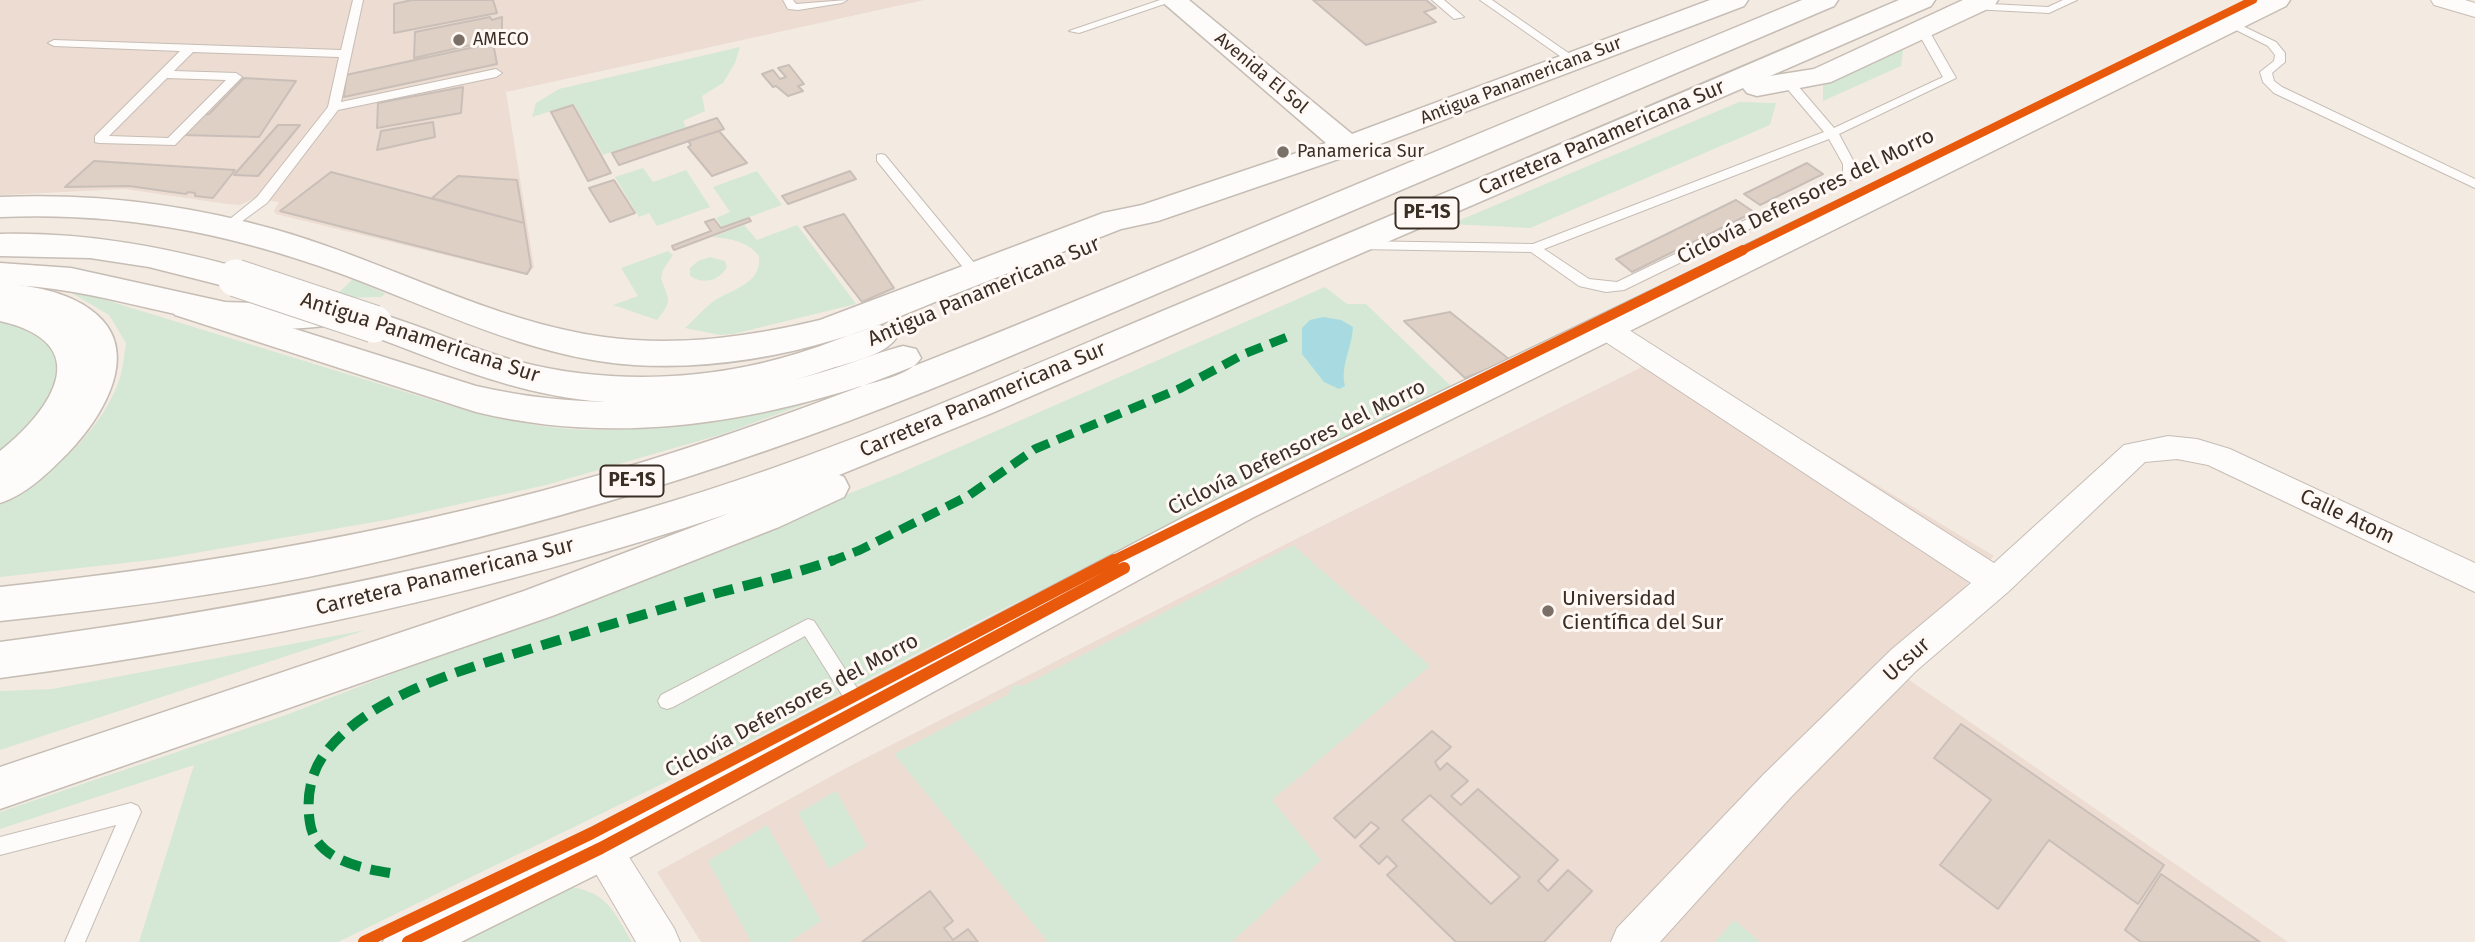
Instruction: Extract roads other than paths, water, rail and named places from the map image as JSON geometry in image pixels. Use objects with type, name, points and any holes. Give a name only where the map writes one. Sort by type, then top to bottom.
[{"type":"main road","name":"Avenida El Sol","points":[[1172,0],[1362,140]]},
{"type":"main road","name":"Avenida El Sol","points":[[1210,0],[1362,140]]},
{"type":"main road","name":"Carretera Panamericana Sur","points":[[0,604],[146,587],[327,556],[454,529],[595,492],[685,464],[845,408],[1825,0]]},
{"type":"main road","points":[[408,942],[601,848],[1240,506],[2277,0]]},
{"type":"main road","name":"Antigua Panamericana Sur","points":[[0,207],[78,205],[124,209],[230,226],[351,265],[518,329],[574,344],[640,353],[709,353],[786,341],[828,330],[1114,220],[1147,214],[1362,140],[1731,1]]},
{"type":"main road","points":[[1697,97],[1821,76],[1922,15],[1979,3]]},
{"type":"main road","name":"Carretera Panamericana Sur","points":[[0,660],[216,628],[368,599],[480,572],[606,537],[767,485],[930,423],[1697,97],[1922,15]]},
{"type":"main road","name":"Antigua Panamericana Sur","points":[[0,246],[65,245],[133,252],[181,261],[494,366],[565,384],[645,390],[721,384],[792,368],[846,351],[1125,232],[1147,214]]},
{"type":"main road","points":[[0,221],[65,220],[153,229],[232,246],[317,272],[324,277],[326,284],[323,290],[309,303],[272,317]]},
{"type":"main road","points":[[0,274],[29,273],[80,279],[187,307],[482,401],[564,414],[652,416],[733,407],[817,387],[1102,284],[1233,248]]},
{"type":"main road","points":[[0,294],[36,298],[68,309],[90,328],[99,352],[96,382],[77,417],[41,454],[0,488]]},
{"type":"main road","points":[[187,307],[272,317],[303,317],[395,305],[448,303]]},
{"type":"main road","points":[[0,309],[34,317],[58,330],[67,340],[76,365],[72,389],[53,423],[0,471]]},
{"type":"main road","points":[[0,788],[524,608],[765,516],[853,475],[930,423]]},
{"type":"street","points":[[2441,0],[2475,10]]},
{"type":"street","points":[[1605,328],[1996,582]]},
{"type":"street","name":"Ucsur","points":[[1632,942],[1777,786],[1904,660],[1996,582],[2135,453],[2156,447],[2186,446],[2219,457]]},
{"type":"street","name":"Calle Atom","points":[[2219,457],[2475,578]]},
{"type":"street","points":[[601,848],[659,942]]},
{"type":"lane","points":[[230,226],[262,200],[334,107],[358,0]]},
{"type":"lane","points":[[788,0],[792,7],[842,0]]},
{"type":"lane","points":[[1075,31],[1172,0]]},
{"type":"lane","points":[[1437,0],[1458,17]]},
{"type":"lane","points":[[1485,0],[1574,61]]},
{"type":"lane","points":[[1979,3],[2049,10],[2072,0]]},
{"type":"lane","points":[[1353,245],[1534,248],[1832,133],[1950,78],[1922,15]]},
{"type":"lane","points":[[2230,23],[2272,44],[2281,55],[2279,62],[2266,72],[2269,82],[2278,90],[2475,184]]},
{"type":"lane","points":[[54,43],[346,54]]},
{"type":"lane","points":[[164,74],[236,77],[171,142],[99,139],[164,74],[191,47]]},
{"type":"lane","points":[[334,107],[496,73]]},
{"type":"lane","points":[[1534,248],[1579,281],[1601,289],[1619,287],[1849,175],[1849,164],[1832,133],[1788,82]]},
{"type":"lane","points":[[881,158],[975,273]]},
{"type":"lane","points":[[667,701],[808,626],[860,708]]},
{"type":"lane","points":[[0,846],[131,812],[75,942]]},
{"type":"water","points":[[1323,317],[1341,320],[1353,327],[1344,371],[1345,386],[1339,389],[1324,382],[1302,354],[1302,328],[1310,320]]},
{"type":"place","name":"AMECO","points":[[459,40]]},
{"type":"place","name":"Panamerica Sur","points":[[1283,152]]},
{"type":"place","name":"Universidad Científica del Sur","points":[[1548,611]]}]
